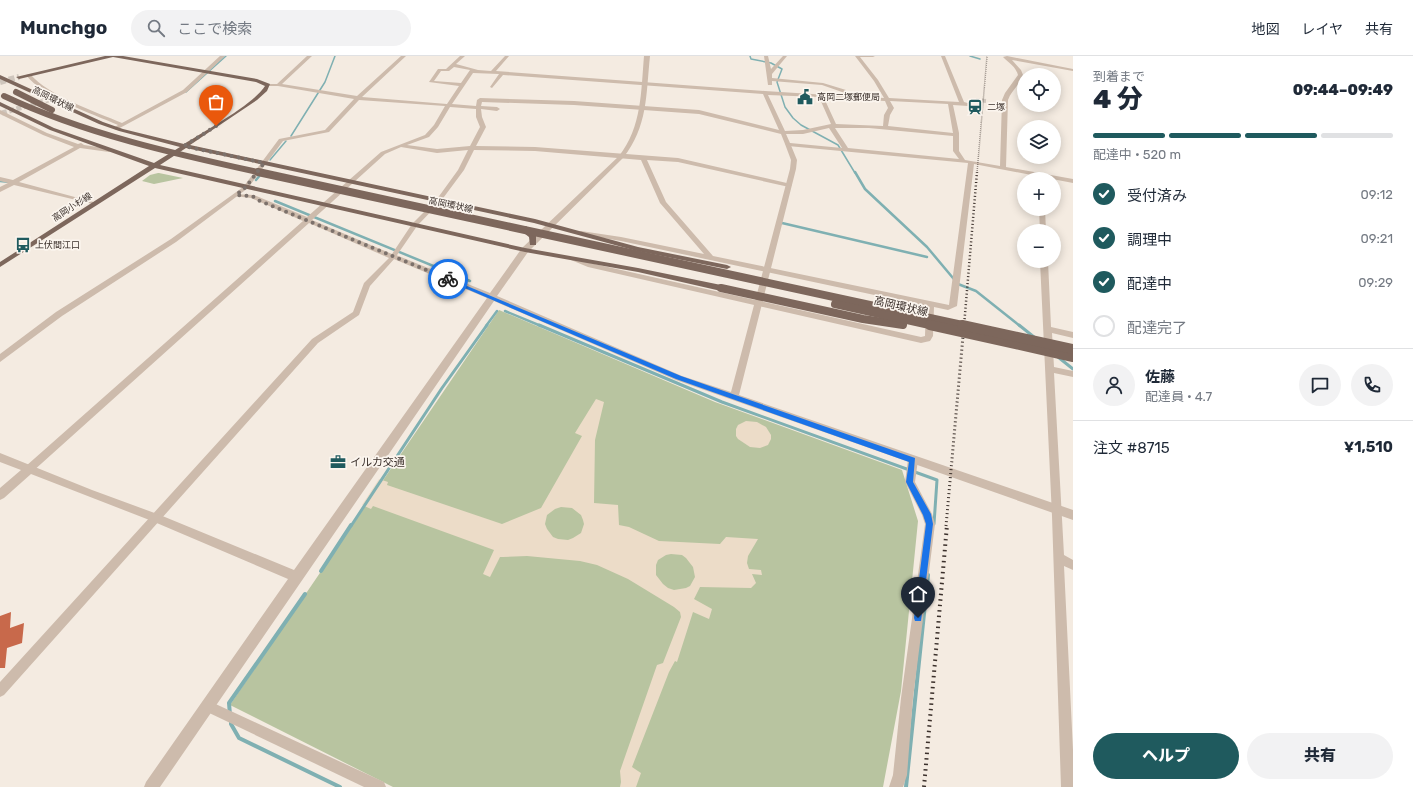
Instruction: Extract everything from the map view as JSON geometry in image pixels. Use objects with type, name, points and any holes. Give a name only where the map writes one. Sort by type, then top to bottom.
[{"type":"main road","name":"高岡環状線","points":[[19,77],[112,56],[257,81],[268,85]]},
{"type":"main road","points":[[0,77],[101,123],[184,146],[490,211],[726,270]]},
{"type":"main road","name":"高岡環状線","points":[[0,80],[16,92],[100,132]]},
{"type":"main road","points":[[155,166],[172,157],[184,146],[232,115],[260,94],[268,85]]},
{"type":"main road","name":"高岡環状線","points":[[2,95],[30,108],[100,132],[202,160],[415,207],[726,270],[1073,349]]},
{"type":"main road","points":[[0,104],[52,129],[155,166],[525,250],[573,258],[721,288],[863,319],[972,334]]},
{"type":"main road","points":[[120,128],[129,135],[154,144],[172,157]]},
{"type":"main road","points":[[140,161],[211,151]]},
{"type":"main road","name":"高岡小杉線","points":[[0,265],[155,166]]},
{"type":"main road","points":[[182,166],[201,176]]},
{"type":"main road","points":[[490,211],[526,230],[539,243],[564,257]]},
{"type":"main road","name":"高岡環状線","points":[[726,270],[820,301],[1073,357]]},
{"type":"street","points":[[28,75],[35,83],[59,97],[120,128],[185,91],[223,56]]},
{"type":"street","points":[[278,85],[310,56]]},
{"type":"street","points":[[0,359],[26,337],[71,306],[164,247],[236,195],[246,187],[281,140],[327,131],[358,98],[404,56]]},
{"type":"street","points":[[462,85],[431,82],[440,70],[447,70],[463,56]]},
{"type":"street","points":[[493,72],[507,56]]},
{"type":"street","points":[[151,787],[525,250],[621,157],[634,137],[642,108],[647,56]]},
{"type":"street","points":[[765,93],[769,88],[770,77],[766,56]]},
{"type":"street","points":[[770,77],[785,56]]},
{"type":"street","points":[[857,56],[873,56]]},
{"type":"street","points":[[857,56],[883,90],[888,100],[891,108],[887,116],[885,128]]},
{"type":"street","points":[[452,65],[502,73],[765,93],[965,104],[943,56]]},
{"type":"street","points":[[1004,56],[1036,64],[1073,70]]},
{"type":"street","points":[[1003,167],[1004,100],[1018,84],[1020,76],[1017,65],[1004,56]]},
{"type":"street","points":[[0,495],[39,462],[383,153],[427,136],[436,126],[472,71],[476,70]]},
{"type":"street","points":[[492,87],[502,73]]},
{"type":"street","points":[[770,77],[823,84],[844,91],[846,97]]},
{"type":"street","points":[[268,85],[278,85],[358,98],[497,109]]},
{"type":"street","points":[[734,398],[789,185],[794,160],[765,93]]},
{"type":"street","points":[[821,96],[832,126],[846,150]]},
{"type":"street","points":[[0,691],[315,341],[356,313],[367,285],[393,257],[414,225],[439,200],[461,170],[471,148],[483,128],[479,120],[478,108],[480,100],[567,102],[699,112],[783,133],[804,132],[832,126],[885,128],[955,135]]},
{"type":"street","points":[[950,103],[956,151],[963,161]]},
{"type":"street","points":[[0,112],[45,134],[78,146],[109,150]]},
{"type":"street","points":[[0,190],[86,142]]},
{"type":"street","points":[[788,144],[963,161],[1003,167],[1022,172]]},
{"type":"street","points":[[399,146],[437,151],[471,148],[535,149],[621,157],[678,160],[789,185]]},
{"type":"street","points":[[643,158],[652,174],[663,203],[711,258]]},
{"type":"street","points":[[581,233],[621,239],[948,308],[953,306],[954,284],[958,274],[971,162]]},
{"type":"street","points":[[0,179],[95,204]]},
{"type":"street","points":[[1061,180],[1073,181]]},
{"type":"street","points":[[236,195],[252,196],[665,372],[734,398],[1073,515]]},
{"type":"street","points":[[573,258],[588,265],[913,338],[927,339],[929,336],[930,304]]},
{"type":"street","points":[[1044,268],[1059,558],[1068,787]]},
{"type":"street","points":[[846,323],[848,287]]},
{"type":"street","points":[[1048,329],[1073,335]]},
{"type":"street","points":[[1049,369],[1073,374]]},
{"type":"street","points":[[0,457],[156,518],[297,576]]},
{"type":"street","points":[[896,787],[900,775],[907,698],[930,524],[927,514],[910,482],[913,460]]},
{"type":"street","points":[[1059,558],[1073,565]]},
{"type":"street","points":[[207,706],[379,787]]},
{"type":"green space","points":[[158,173],[183,178],[154,184],[142,181],[150,175]]},
{"type":"green space","points":[[499,310],[715,402],[902,470],[918,521],[901,691],[883,787],[393,787],[230,705]]},
{"type":"shaded area","points":[[596,399],[604,402],[595,440],[594,503],[618,505],[619,525],[629,527],[659,541],[720,544],[726,537],[758,539],[748,556],[747,563],[749,569],[761,570],[762,575],[752,574],[756,583],[751,588],[700,587],[694,599],[712,609],[709,619],[693,612],[677,662],[675,661],[669,672],[632,767],[641,773],[636,787],[620,787],[620,771],[657,665],[663,663],[681,617],[680,612],[628,579],[597,565],[580,561],[527,556],[500,557],[490,577],[483,574],[494,550],[373,506],[371,509],[362,505],[379,479],[388,482],[387,485],[502,524],[541,508],[582,436],[575,433]],"holes":[[[561,507],[572,508],[581,515],[584,524],[581,533],[568,540],[553,537],[545,524],[547,515],[555,509]],[[671,554],[682,555],[693,567],[695,577],[690,586],[674,590],[663,584],[656,575],[656,565],[658,560]]]},
{"type":"shaded area","points":[[746,421],[757,422],[766,427],[771,435],[768,445],[760,448],[750,447],[738,439],[736,436],[736,429],[738,425]]},
{"type":"building","points":[[11,612],[10,628],[24,623],[22,643],[7,648],[5,668],[0,668],[0,616]]},
{"type":"waterway","points":[[186,92],[226,56]]},
{"type":"waterway","points":[[291,136],[325,82],[335,56]]},
{"type":"waterway","points":[[750,56],[751,59],[771,63],[782,69],[777,82],[785,107],[793,118],[801,125],[838,145],[855,173]]},
{"type":"waterway","points":[[970,56],[980,59]]},
{"type":"waterway","points":[[270,160],[286,141]]},
{"type":"waterway","points":[[855,172],[865,189],[927,247],[958,284],[976,291],[1020,326]]},
{"type":"waterway","points":[[256,180],[261,174]]},
{"type":"waterway","points":[[0,181],[10,182]]},
{"type":"waterway","points":[[275,201],[470,281]]},
{"type":"waterway","points":[[782,223],[927,257]]},
{"type":"waterway","points":[[486,326],[497,311]]},
{"type":"waterway","points":[[505,311],[541,326]]},
{"type":"waterway","points":[[351,526],[442,388],[487,325]]},
{"type":"waterway","points":[[539,325],[722,402],[937,480],[934,524]]},
{"type":"waterway","points":[[1019,325],[1034,337]]},
{"type":"waterway","points":[[1058,357],[1073,369]]},
{"type":"waterway","points":[[321,571],[351,525]]},
{"type":"waterway","points":[[906,787],[928,575]]},
{"type":"waterway","points":[[230,715],[229,703],[305,594]]},
{"type":"waterway","points":[[231,720],[231,724],[239,738],[340,787]]},
{"type":"tunnel","points":[[0,82],[19,77]]},
{"type":"tunnel","points":[[2,113],[59,97]]},
{"type":"tunnel","points":[[976,100],[987,101]]},
{"type":"railway","points":[[977,173],[987,56]]},
{"type":"railway","points":[[964,326],[977,172]]},
{"type":"railway","points":[[946,526],[964,325]]},
{"type":"railway","points":[[924,787],[947,525]]},
{"type":"way so far","points":[[216,126],[184,146],[264,163],[246,187],[236,195],[252,196],[260,201],[448,279]]},
{"type":"place","name":"高岡二塚郵便局","points":[[805,97]]},
{"type":"place","name":"二塚","points":[[975,107]]},
{"type":"place","name":"上伏間江口","points":[[23,245]]},
{"type":"place","name":"イルカ交通","points":[[338,462]]},
{"type":"route","points":[[448,279],[679,378],[913,460],[910,482],[927,514],[930,524],[918,618]]}]
